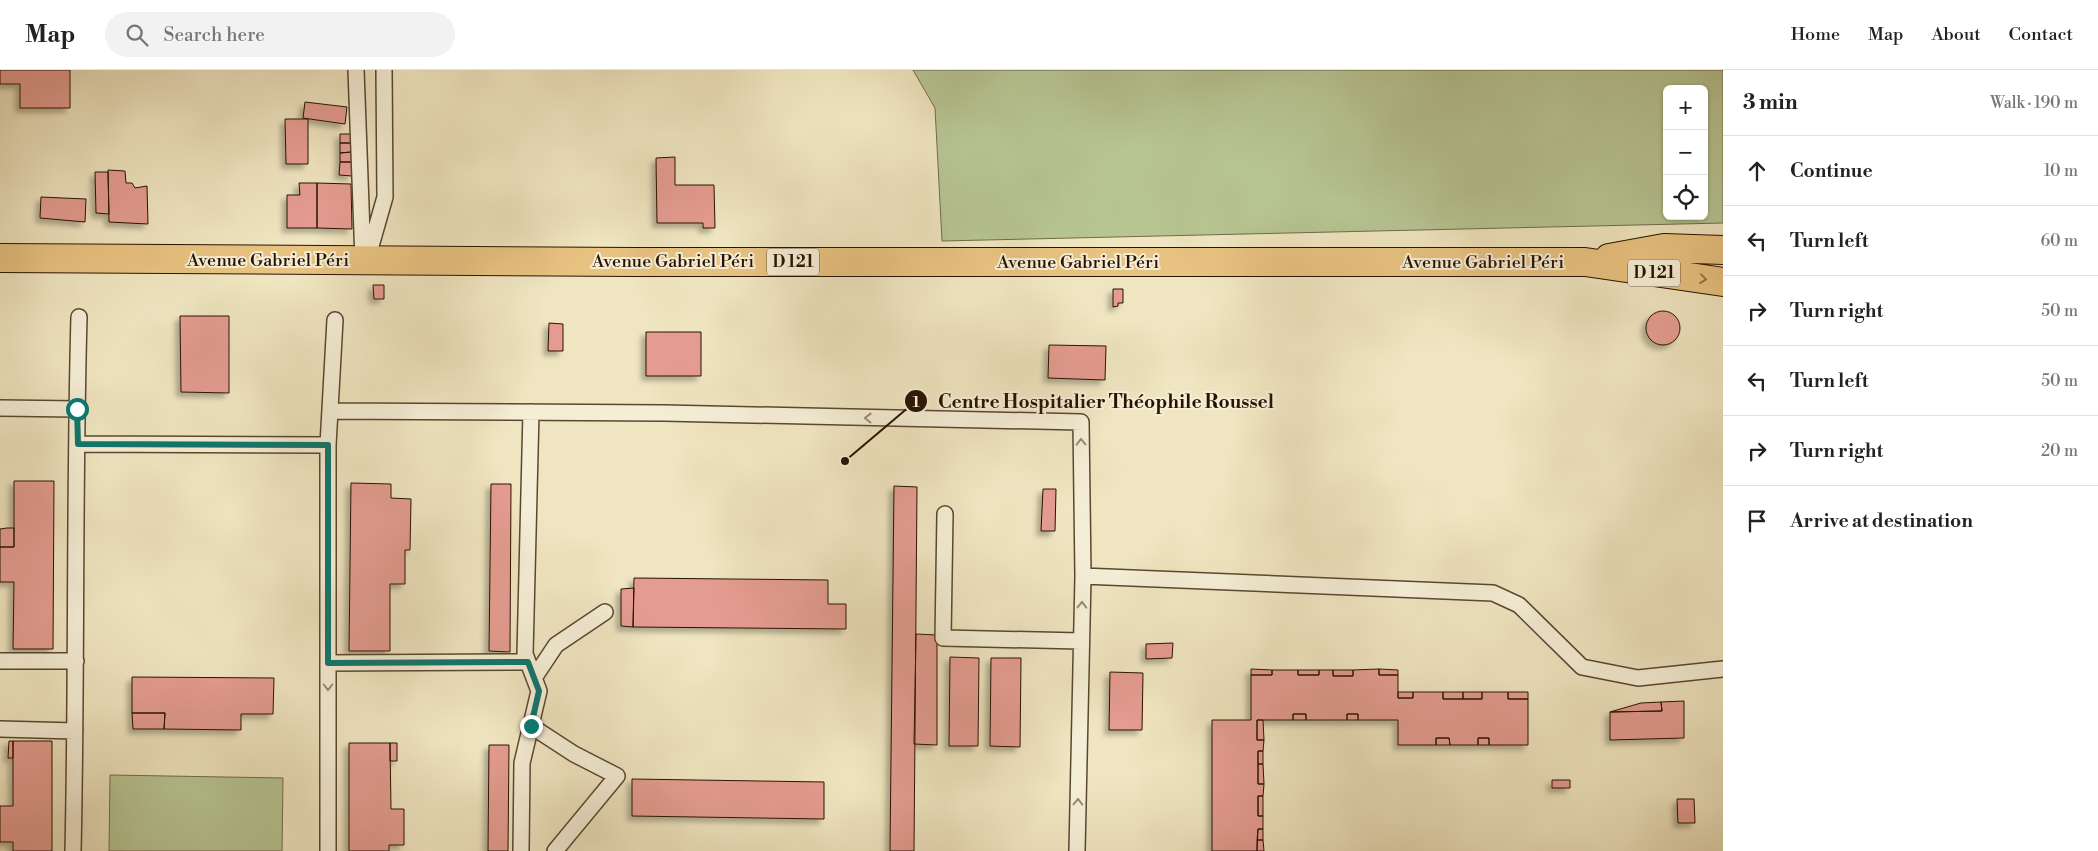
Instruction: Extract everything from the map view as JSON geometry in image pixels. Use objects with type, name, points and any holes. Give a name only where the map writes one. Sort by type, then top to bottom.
[{"type":"main road","name":"Avenue Gabriel Péri","points":[[1585,262],[1664,248],[1723,250]]},
{"type":"main road","name":"Avenue Gabriel Péri","points":[[0,258],[1585,262],[1723,282]]},
{"type":"lane","points":[[356,70],[365,260]]},
{"type":"lane","points":[[365,260],[385,197],[384,70]]},
{"type":"lane","points":[[72,851],[76,661],[79,317]]},
{"type":"lane","points":[[328,851],[328,445],[335,320]]},
{"type":"lane","points":[[0,408],[77,409]]},
{"type":"lane","points":[[330,411],[664,413],[1081,422],[1083,576],[1077,851]]},
{"type":"lane","points":[[521,851],[522,763],[539,691],[525,654],[531,412]]},
{"type":"lane","points":[[78,444],[328,445]]},
{"type":"lane","points":[[945,514],[943,638],[1081,641]]},
{"type":"lane","points":[[1083,576],[1493,593],[1519,605],[1582,667],[1638,678],[1723,669]]},
{"type":"lane","points":[[534,678],[556,645],[605,612]]},
{"type":"lane","points":[[0,661],[76,661]]},
{"type":"lane","points":[[328,663],[528,662]]},
{"type":"lane","points":[[531,726],[574,754],[617,776],[555,851]]},
{"type":"lane","points":[[0,729],[75,731]]},
{"type":"green space","points":[[913,70],[1723,70],[1723,223],[942,241],[935,108]]},
{"type":"green space","points":[[110,775],[283,778],[282,851],[109,851]]},
{"type":"building","points":[[0,70],[70,70],[70,108],[20,108],[20,84],[0,84]]},
{"type":"building","points":[[305,102],[347,107],[345,124],[303,118]]},
{"type":"building","points":[[285,119],[308,119],[308,164],[286,164]]},
{"type":"building","points":[[340,134],[351,134],[351,143],[340,143]]},
{"type":"building","points":[[340,143],[351,143],[351,152],[340,153]]},
{"type":"building","points":[[351,152],[352,162],[340,162],[340,153]]},
{"type":"building","points":[[675,157],[675,185],[714,185],[715,228],[703,228],[703,223],[657,223],[656,158]]},
{"type":"building","points":[[340,162],[352,162],[352,176],[339,175]]},
{"type":"building","points":[[108,170],[125,171],[126,183],[132,183],[135,188],[147,186],[148,224],[109,222]]},
{"type":"building","points":[[95,172],[108,172],[109,214],[96,213]]},
{"type":"building","points":[[299,183],[317,183],[317,228],[287,228],[287,195],[300,195]]},
{"type":"building","points":[[317,183],[351,184],[352,229],[317,228]]},
{"type":"building","points":[[41,197],[86,199],[85,222],[40,218]]},
{"type":"building","points":[[373,285],[384,285],[384,299],[374,299]]},
{"type":"building","points":[[1113,289],[1123,289],[1123,303],[1118,303],[1118,306],[1113,307]]},
{"type":"building","points":[[1663,311],[1670,312],[1675,316],[1679,321],[1679,335],[1675,340],[1670,344],[1663,345],[1656,344],[1651,340],[1647,335],[1646,328],[1647,321],[1651,316],[1656,312]]},
{"type":"building","points":[[180,316],[229,316],[229,393],[181,392]]},
{"type":"building","points":[[549,323],[563,324],[563,351],[548,351]]},
{"type":"building","points":[[646,332],[701,332],[701,376],[646,376]]},
{"type":"building","points":[[1049,345],[1106,346],[1105,380],[1048,378]]},
{"type":"building","points":[[14,481],[54,481],[53,649],[13,649],[14,582],[0,582],[0,547],[14,547]]},
{"type":"building","points":[[351,483],[391,484],[391,498],[411,499],[410,550],[405,550],[405,584],[390,584],[390,651],[349,651]]},
{"type":"building","points":[[491,484],[511,484],[510,652],[489,651]]},
{"type":"building","points":[[894,486],[917,487],[914,851],[890,851]]},
{"type":"building","points":[[1043,489],[1056,489],[1055,531],[1041,531]]},
{"type":"building","points":[[14,528],[14,547],[0,547],[0,529]]},
{"type":"building","points":[[634,578],[828,580],[828,604],[846,604],[846,629],[633,627]]},
{"type":"building","points":[[634,588],[633,627],[621,626],[621,589]]},
{"type":"building","points":[[916,634],[937,635],[937,745],[914,744]]},
{"type":"building","points":[[1173,643],[1172,658],[1146,659],[1146,644]]},
{"type":"building","points":[[950,657],[979,658],[978,746],[949,746]]},
{"type":"building","points":[[991,658],[1021,658],[1020,747],[990,746]]},
{"type":"building","points":[[1251,669],[1272,670],[1272,675],[1251,675]]},
{"type":"building","points":[[1379,669],[1379,675],[1398,675],[1398,698],[1413,698],[1413,692],[1443,692],[1443,699],[1482,699],[1482,692],[1508,692],[1508,699],[1528,699],[1528,745],[1489,745],[1489,738],[1478,738],[1478,745],[1450,745],[1449,738],[1436,738],[1436,745],[1398,745],[1398,720],[1358,720],[1358,714],[1347,714],[1347,720],[1306,720],[1306,714],[1293,714],[1293,720],[1257,720],[1257,740],[1264,740],[1263,751],[1258,751],[1258,784],[1264,784],[1263,796],[1258,796],[1258,816],[1263,816],[1263,829],[1258,829],[1257,851],[1212,851],[1212,720],[1251,720],[1251,675],[1272,675],[1272,670],[1298,670],[1298,675],[1319,675],[1319,670],[1333,670],[1333,676],[1353,676],[1353,670]]},
{"type":"building","points":[[1379,669],[1398,670],[1398,675],[1379,675]]},
{"type":"building","points":[[1298,670],[1319,670],[1319,675],[1298,675]]},
{"type":"building","points":[[1333,670],[1353,670],[1353,676],[1333,676]]},
{"type":"building","points":[[1110,672],[1143,673],[1142,730],[1109,730]]},
{"type":"building","points":[[132,677],[274,678],[273,714],[241,714],[241,730],[164,729],[165,713],[132,713]]},
{"type":"building","points":[[1398,692],[1413,692],[1413,698],[1398,698]]},
{"type":"building","points":[[1443,692],[1463,692],[1463,699],[1443,699]]},
{"type":"building","points":[[1463,692],[1482,692],[1482,699],[1463,699]]},
{"type":"building","points":[[1508,692],[1528,692],[1528,699],[1508,699]]},
{"type":"building","points":[[1684,701],[1684,738],[1610,740],[1610,712],[1662,711],[1661,702]]},
{"type":"building","points":[[1661,702],[1662,711],[1610,712],[1641,703]]},
{"type":"building","points":[[132,713],[165,713],[164,729],[133,729]]},
{"type":"building","points":[[1293,714],[1306,714],[1306,720],[1293,720]]},
{"type":"building","points":[[1347,714],[1358,714],[1358,720],[1347,720]]},
{"type":"building","points":[[1257,720],[1263,720],[1264,740],[1257,740]]},
{"type":"building","points":[[1436,738],[1449,738],[1450,745],[1436,745]]},
{"type":"building","points":[[1478,738],[1489,738],[1489,745],[1478,745]]},
{"type":"building","points":[[9,741],[13,741],[13,758],[8,758]]},
{"type":"building","points":[[13,741],[52,741],[52,851],[13,851],[13,842],[0,842],[0,806],[13,806]]},
{"type":"building","points":[[349,743],[390,743],[391,809],[404,809],[404,845],[389,845],[389,851],[349,851]]},
{"type":"building","points":[[390,743],[397,743],[397,761],[390,761]]},
{"type":"building","points":[[489,745],[509,745],[508,851],[488,851]]},
{"type":"building","points":[[1258,751],[1263,751],[1263,764],[1258,764]]},
{"type":"building","points":[[1258,764],[1263,764],[1264,784],[1258,784]]},
{"type":"building","points":[[632,779],[824,782],[824,819],[632,816]]},
{"type":"building","points":[[1552,780],[1570,780],[1570,788],[1552,788]]},
{"type":"building","points":[[1258,796],[1263,796],[1263,816],[1258,816]]},
{"type":"building","points":[[1677,799],[1694,799],[1695,823],[1678,823]]},
{"type":"building","points":[[1258,829],[1263,829],[1263,840],[1257,840]]},
{"type":"building","points":[[1257,840],[1263,840],[1264,851],[1257,851]]},
{"type":"place","name":"Centre Hospitalier Théophile Roussel","points":[[845,461]]},
{"type":"route","points":[[77,409],[78,444],[328,445],[328,663],[528,662],[539,691],[531,726]]}]
